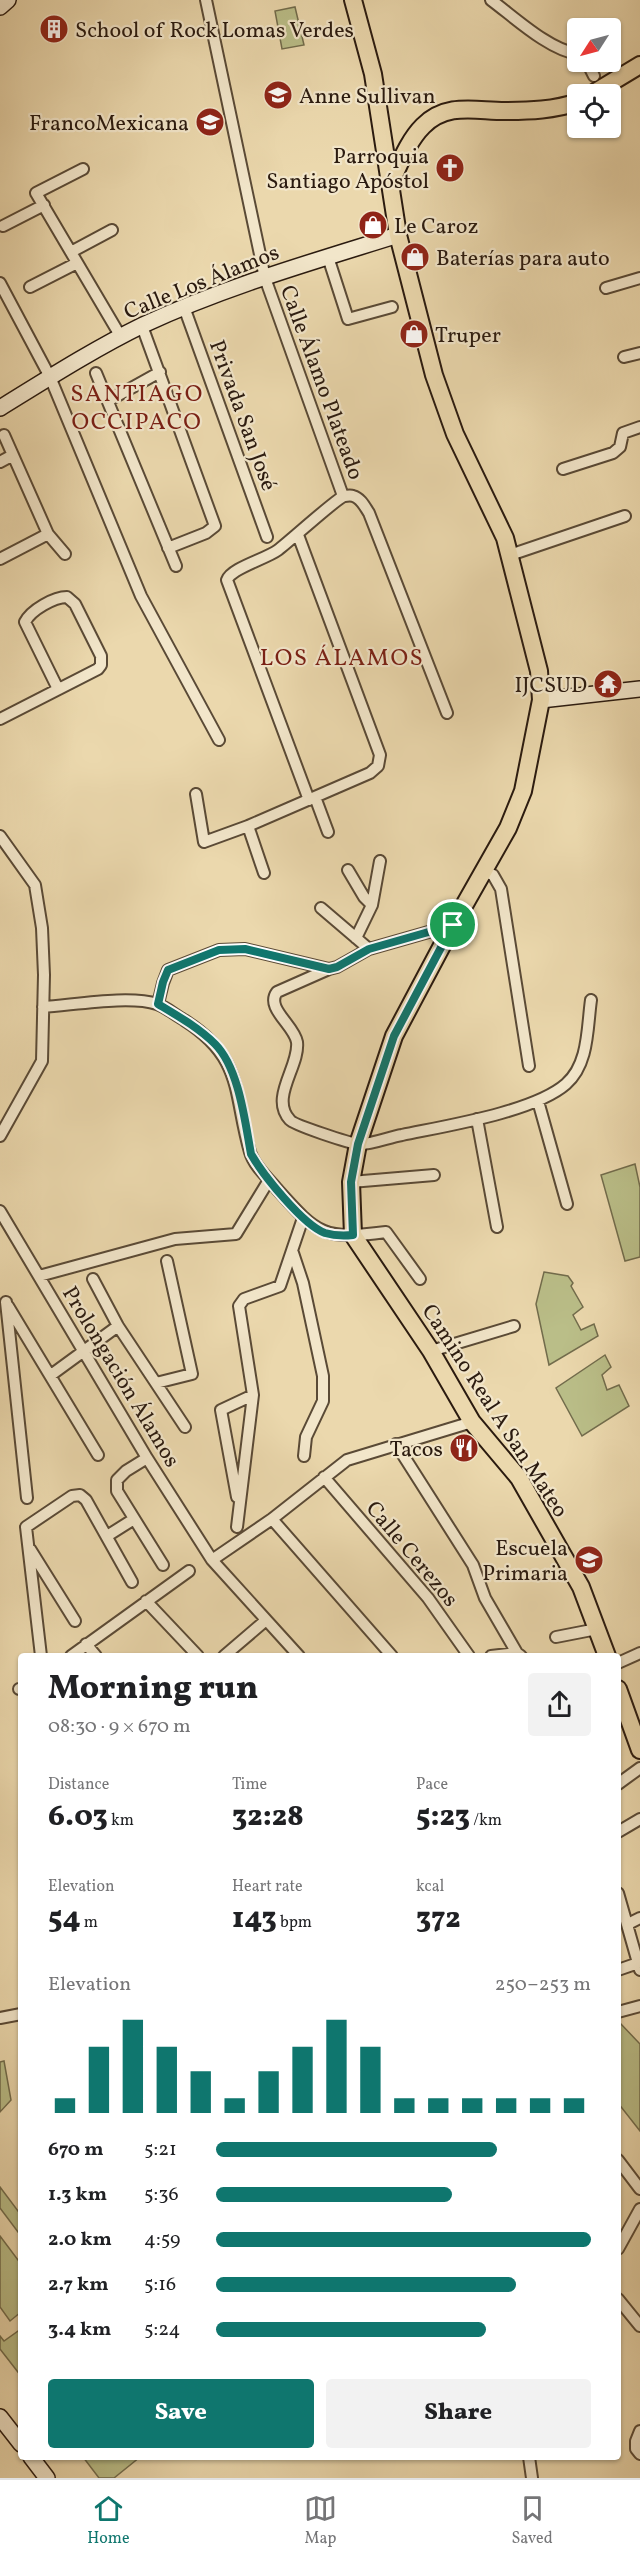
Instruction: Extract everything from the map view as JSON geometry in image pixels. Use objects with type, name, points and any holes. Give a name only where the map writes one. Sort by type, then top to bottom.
[{"type":"main road","points":[[352,0],[373,74],[398,234],[434,375],[455,434],[505,538],[539,671],[541,700],[523,791],[508,828],[394,1036],[358,1144],[351,1182],[353,1235]]},
{"type":"main road","points":[[609,84],[640,65]]},
{"type":"main road","points":[[391,182],[412,139],[423,126],[440,114],[457,108],[505,111],[551,109],[567,105]]},
{"type":"main road","name":"Camino Real A San Mateo","points":[[353,1235],[431,1351],[472,1422],[519,1478],[581,1587],[606,1653]]},
{"type":"main road","points":[[621,1697],[640,1750]]},
{"type":"street","points":[[0,8],[8,0]]},
{"type":"street","name":"Calle Álamo Plateado","points":[[206,0],[265,278],[343,496]]},
{"type":"street","points":[[491,0],[541,37],[567,51]]},
{"type":"street","points":[[592,72],[594,76]]},
{"type":"street","points":[[83,169],[36,193],[121,337]]},
{"type":"street","points":[[3,226],[44,205]]},
{"type":"street","points":[[71,252],[112,230]]},
{"type":"street","name":"Calle Los Álamos","points":[[0,408],[121,337],[184,307],[398,234]]},
{"type":"street","points":[[328,257],[348,319],[392,307]]},
{"type":"street","points":[[30,287],[77,263]]},
{"type":"street","points":[[606,288],[640,278]]},
{"type":"street","points":[[0,283],[50,377],[141,596],[219,740]]},
{"type":"street","name":"Privada San José","points":[[184,307],[267,537]]},
{"type":"street","points":[[142,326],[214,526],[206,533],[168,548]]},
{"type":"street","points":[[624,357],[640,353]]},
{"type":"street","points":[[108,401],[160,372]]},
{"type":"street","points":[[96,373],[176,566]]},
{"type":"street","points":[[563,470],[613,453],[620,447],[623,433],[640,427]]},
{"type":"street","points":[[4,435],[48,534],[64,554]]},
{"type":"street","points":[[0,462],[13,455]]},
{"type":"street","points":[[328,832],[312,798],[229,589],[230,574],[266,558],[298,536],[343,496],[354,496],[362,502],[369,513],[447,713]]},
{"type":"street","points":[[510,555],[625,516]]},
{"type":"street","points":[[1,559],[48,534]]},
{"type":"street","points":[[196,794],[204,842],[248,826],[370,772],[378,766],[380,755],[298,536]]},
{"type":"street","points":[[0,719],[98,669],[102,662],[75,604],[67,597],[58,598],[29,614],[25,622],[58,689]]},
{"type":"street","points":[[541,700],[640,689]]},
{"type":"street","points":[[248,826],[264,873]]},
{"type":"street","points":[[0,837],[34,885],[39,901],[42,928],[43,1007],[42,1061],[0,1136]]},
{"type":"street","points":[[356,938],[372,905],[380,861]]},
{"type":"street","points":[[348,870],[364,897],[372,905]]},
{"type":"street","points":[[483,871],[493,876],[501,889],[529,1066]]},
{"type":"street","points":[[321,908],[369,949]]},
{"type":"street","points":[[453,925],[369,949],[337,967],[277,992],[273,997],[273,1005],[296,1036],[298,1050],[283,1098],[290,1121],[296,1125],[358,1144],[477,1119],[538,1101],[566,1085],[582,1065],[591,1000]]},
{"type":"street","points":[[158,1004],[168,970],[219,950],[245,949],[329,969]]},
{"type":"street","points":[[43,1007],[137,1000],[158,1004],[197,1028],[210,1040],[230,1066],[251,1154],[269,1180],[303,1218],[314,1228],[325,1233],[338,1236],[386,1232],[420,1279]]},
{"type":"street","points":[[538,1101],[567,1204]]},
{"type":"street","points":[[477,1119],[497,1227]]},
{"type":"street","points":[[351,1182],[434,1175]]},
{"type":"street","points":[[39,1275],[175,1239],[236,1234],[269,1180]]},
{"type":"street","name":"Prolongación Álamos","points":[[0,1211],[85,1350],[147,1458],[212,1560],[296,1653]]},
{"type":"street","points":[[237,1527],[253,1395],[239,1306],[244,1299],[280,1286],[303,1218]]},
{"type":"street","points":[[293,1253],[303,1283],[323,1376],[323,1401],[306,1437],[304,1456]]},
{"type":"street","points":[[156,1383],[192,1374],[167,1261]]},
{"type":"street","points":[[93,1279],[118,1326],[184,1427]]},
{"type":"street","points":[[27,1498],[6,1302],[98,1455]]},
{"type":"street","points":[[51,1375],[118,1326]]},
{"type":"street","points":[[431,1351],[514,1326]]},
{"type":"street","points":[[239,1509],[220,1410],[253,1395]]},
{"type":"street","points":[[212,1560],[272,1519],[347,1460],[472,1422]]},
{"type":"street","points":[[396,1444],[473,1565],[485,1598],[518,1653]]},
{"type":"street","points":[[147,1458],[126,1471],[117,1480],[117,1491],[163,1565]]},
{"type":"street","name":"Calle Cerezos","points":[[324,1477],[428,1598],[466,1653]]},
{"type":"street","points":[[40,1653],[26,1527],[72,1496],[80,1495],[86,1500],[132,1582]]},
{"type":"street","points":[[107,1536],[134,1519]]},
{"type":"street","points":[[272,1519],[389,1653]]},
{"type":"street","points":[[28,1546],[75,1621]]},
{"type":"street","points":[[75,1653],[189,1571]]},
{"type":"street","points":[[146,1602],[195,1653]]},
{"type":"street","points":[[228,1653],[266,1621]]},
{"type":"street","points":[[556,1638],[597,1629]]},
{"type":"street","points":[[86,1644],[94,1653]]},
{"type":"street","points":[[621,1662],[640,1653]]},
{"type":"street","points":[[621,1782],[640,1768]]},
{"type":"street","points":[[621,1830],[640,1820]]},
{"type":"street","points":[[621,1908],[638,1959],[621,1968]]},
{"type":"street","points":[[628,1924],[640,1918]]},
{"type":"street","points":[[621,2011],[640,2006]]},
{"type":"street","points":[[0,2018],[18,2015]]},
{"type":"street","points":[[621,2164],[640,2189]]},
{"type":"street","points":[[621,2244],[640,2209]]},
{"type":"street","points":[[621,2302],[639,2322]]},
{"type":"street","points":[[0,2417],[18,2440]]},
{"type":"street","points":[[638,2452],[636,2441],[640,2431]]},
{"type":"street","points":[[33,2460],[47,2478]]},
{"type":"street","points":[[529,2460],[532,2478]]},
{"type":"green space","points":[[295,7],[304,45],[282,49],[275,11]]},
{"type":"green space","points":[[635,1164],[640,1187],[640,1257],[625,1261],[601,1175]]},
{"type":"green space","points":[[544,1272],[568,1276],[583,1307],[573,1315],[581,1330],[594,1324],[598,1336],[549,1365],[536,1304]]},
{"type":"green space","points":[[605,1355],[611,1367],[602,1375],[607,1390],[619,1385],[629,1406],[582,1436],[556,1388]]},
{"type":"green space","points":[[621,2024],[640,2044],[640,2131],[621,2107]]},
{"type":"green space","points":[[4,2061],[11,2100],[0,2112],[0,2062]]},
{"type":"green space","points":[[0,2187],[18,2211],[18,2232],[0,2208]]},
{"type":"green space","points":[[0,2236],[18,2260],[18,2314],[10,2321],[0,2307]]},
{"type":"green space","points":[[18,2331],[18,2372],[0,2349],[0,2336],[4,2341]]},
{"type":"green space","points":[[85,2460],[136,2460],[114,2478],[99,2478]]},
{"type":"place","name":"School of Rock Lomas Verdes","points":[[54,29]]},
{"type":"place","name":"Anne Sullivan","points":[[278,95]]},
{"type":"place","name":"FrancoMexicana","points":[[210,122]]},
{"type":"place","name":"Parroquia Santiago Apóstol","points":[[450,168]]},
{"type":"place","name":"Le Caroz","points":[[373,225]]},
{"type":"place","name":"Baterías para auto","points":[[415,257]]},
{"type":"place","name":"Truper","points":[[414,334]]},
{"type":"place","name":"IJCSUD","points":[[608,684]]},
{"type":"place","name":"Tacos","points":[[464,1448]]},
{"type":"place","name":"Escuela Primaria","points":[[589,1560]]},
{"type":"district","name":"SANTIAGO OCCIPACO","points":[[137,407]]},
{"type":"district","name":"LOS ÁLAMOS","points":[[342,657]]},
{"type":"route","points":[[453,925],[394,1036],[358,1144],[351,1182],[353,1235],[338,1236],[325,1233],[314,1228],[303,1218],[257,1166],[251,1154],[230,1066],[217,1046],[197,1028],[158,1004],[163,982],[168,970],[219,950],[245,949],[329,969],[369,949],[453,925]]}]
